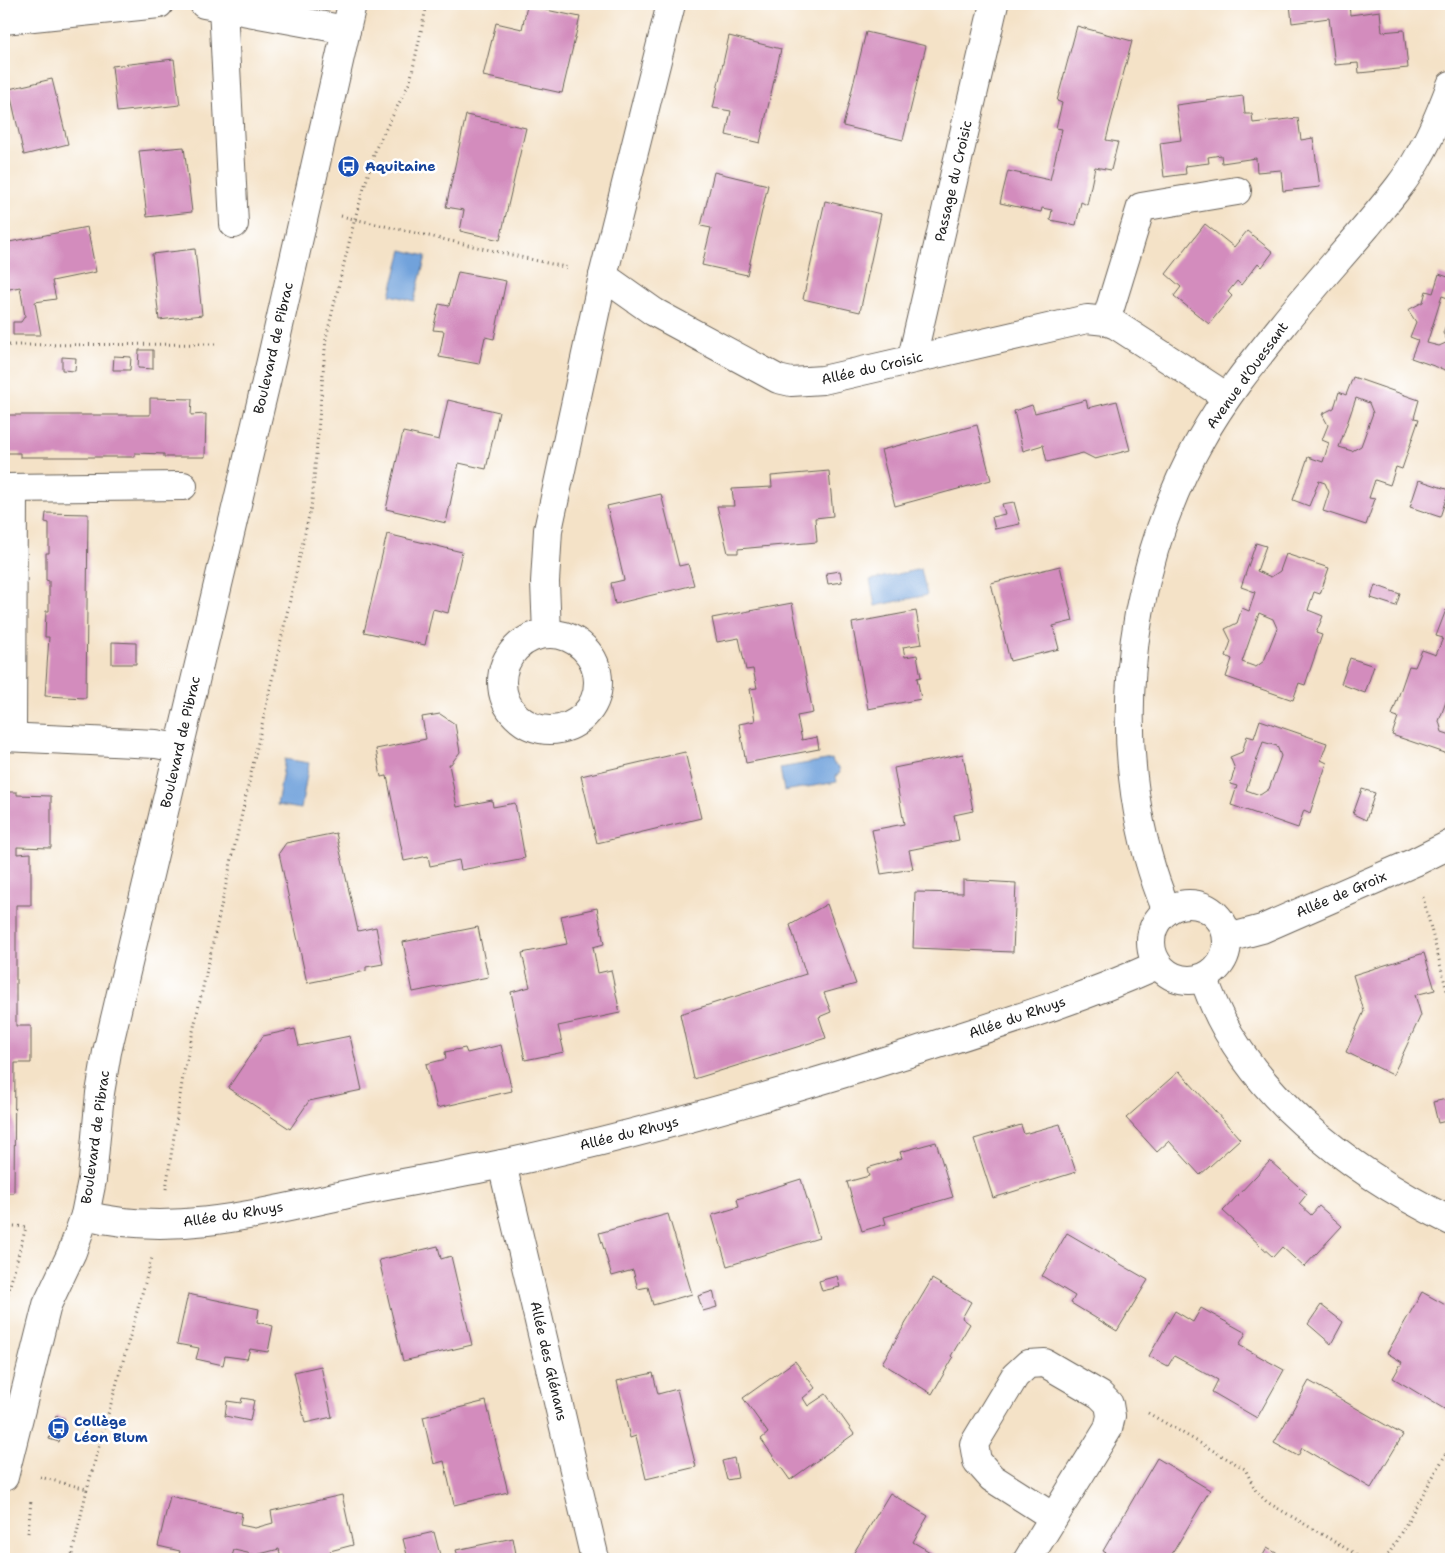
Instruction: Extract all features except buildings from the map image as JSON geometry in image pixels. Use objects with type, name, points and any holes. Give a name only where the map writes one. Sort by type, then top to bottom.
[{"type":"street","points":[[4,20],[159,4]]},
{"type":"street","points":[[546,634],[545,582],[548,530],[603,276],[671,4]]},
{"type":"street","name":"Passage du Croisic","points":[[912,358],[994,4]]},
{"type":"street","points":[[234,224],[213,5],[349,17]]},
{"type":"street","name":"Boulevard de Pibrac","points":[[4,1476],[47,1305],[72,1252],[85,1215],[92,1180],[100,1093],[107,1052],[271,361],[349,17]]},
{"type":"street","name":"Avenue d'Ouessant","points":[[1167,910],[1152,871],[1137,797],[1131,749],[1132,660],[1149,565],[1169,509],[1200,440],[1227,397],[1283,325],[1384,205],[1418,158],[1450,89]]},
{"type":"street","points":[[1106,321],[1141,207],[1237,192]]},
{"type":"street","name":"Allée du Croisic","points":[[603,276],[654,312],[778,379],[791,382],[823,380],[1087,319],[1106,321],[1126,331],[1227,397]]},
{"type":"street","points":[[178,748],[156,744],[8,737],[9,488],[182,486]]},
{"type":"street","name":"Allée de Groix","points":[[1228,938],[1262,929],[1415,862],[1451,844]]},
{"type":"street","points":[[1185,904],[1205,907],[1220,919],[1228,938],[1226,954],[1217,968],[1204,978],[1187,980],[1170,976],[1158,965],[1151,946],[1154,926],[1167,910],[1185,904]]},
{"type":"street","name":"Allée du Rhuys","points":[[85,1215],[108,1221],[156,1224],[214,1220],[502,1164],[664,1124],[843,1074],[1015,1020],[1118,982],[1158,965]]},
{"type":"street","points":[[1204,978],[1217,1014],[1226,1031],[1243,1055],[1291,1111],[1362,1171],[1391,1190],[1451,1222]]},
{"type":"street","name":"Allée des Glénans","points":[[502,1164],[595,1559]]},
{"type":"street","points":[[1028,1559],[1108,1429],[1111,1416],[1109,1404],[1100,1395],[1045,1364],[1028,1364],[1015,1376],[974,1444],[977,1461],[992,1478],[1053,1517]]},
{"type":"path","points":[[165,1195],[183,1076],[312,502],[326,338],[355,218],[376,148],[410,82],[427,4]]},
{"type":"path","points":[[336,224],[340,216],[355,218],[603,276]]},
{"type":"path","points":[[4,345],[217,344]]},
{"type":"path","points":[[1415,862],[1451,1007]]},
{"type":"path","points":[[4,1226],[26,1227],[4,1307]]},
{"type":"path","points":[[71,1559],[87,1489],[152,1259]]},
{"type":"path","points":[[1109,1404],[1138,1408],[1245,1469],[1256,1490],[1267,1502],[1364,1559]]},
{"type":"path","points":[[1386,1559],[1451,1445]]},
{"type":"path","points":[[37,1477],[87,1489]]},
{"type":"path","points":[[28,1533],[31,1502]]},
{"type":"water","points":[[402,250],[426,256],[414,301],[390,295]]},
{"type":"water","points":[[921,569],[927,595],[875,606],[870,580]]},
{"type":"water","points":[[285,759],[309,763],[301,809],[277,805]]},
{"type":"water","points":[[832,759],[834,764],[839,767],[840,773],[836,776],[837,782],[784,791],[780,768]]},
{"type":"place","name":"Aquitaine","points":[[349,166]]},
{"type":"place","name":"Collège Léon Blum","points":[[58,1429]]}]
